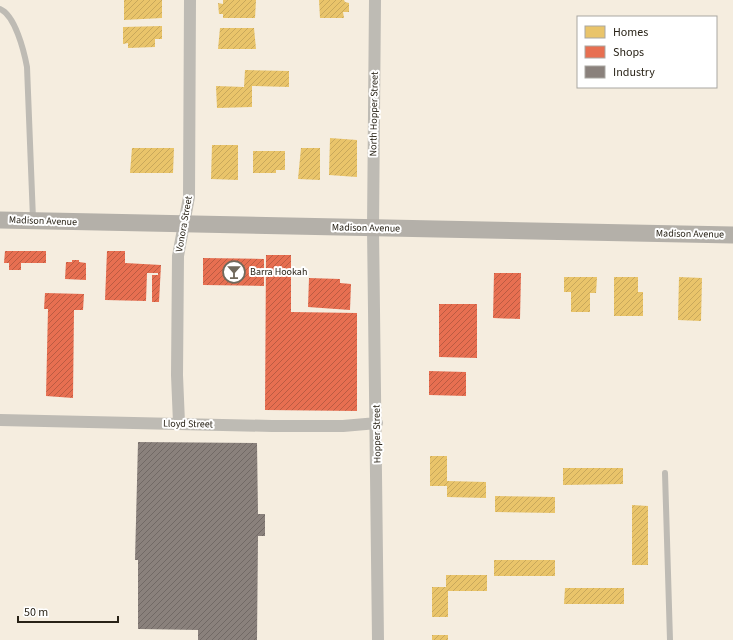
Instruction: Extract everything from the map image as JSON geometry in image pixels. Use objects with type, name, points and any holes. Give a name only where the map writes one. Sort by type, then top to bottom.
[{"type":"main road","name":"Madison Avenue","points":[[0,220],[184,225],[733,235]]},
{"type":"street","name":"Vonora Street","points":[[179,423],[177,376],[178,256],[189,197],[190,0]]},
{"type":"street","name":"North Hopper Street","points":[[373,228],[375,0]]},
{"type":"street","name":"Hopper Street","points":[[373,228],[377,423],[378,640]]},
{"type":"street","name":"Lloyd Street","points":[[0,420],[280,426],[343,426],[377,423]]},
{"type":"lane","points":[[0,8],[10,17],[24,52],[27,67],[33,220]]},
{"type":"lane","points":[[666,473],[670,640]]},
{"type":"building: Homes","points":[[124,0],[162,0],[162,18],[124,20]]},
{"type":"building: Homes","points":[[223,0],[256,0],[255,18],[223,18],[223,14],[219,14],[218,3],[223,4]]},
{"type":"building: Homes","points":[[319,0],[344,0],[345,2],[349,3],[349,12],[343,12],[344,18],[320,18]]},
{"type":"building: Homes","points":[[162,26],[162,39],[155,39],[155,47],[128,48],[128,43],[123,44],[123,27]]},
{"type":"building: Homes","points":[[220,28],[254,28],[256,49],[218,49]]},
{"type":"building: Homes","points":[[245,70],[289,71],[289,87],[252,86],[252,107],[217,108],[216,86],[244,87]]},
{"type":"building: Homes","points":[[330,138],[357,140],[357,177],[329,175]]},
{"type":"building: Homes","points":[[212,145],[238,145],[238,180],[211,179]]},
{"type":"building: Homes","points":[[132,148],[174,148],[173,173],[130,173]]},
{"type":"building: Homes","points":[[301,148],[320,148],[320,180],[298,179]]},
{"type":"building: Homes","points":[[253,151],[285,151],[285,170],[276,170],[276,173],[253,173]]},
{"type":"building: Homes","points":[[564,277],[597,277],[596,293],[590,293],[590,312],[571,312],[571,292],[564,292]]},
{"type":"building: Homes","points":[[614,277],[638,277],[638,292],[643,292],[643,316],[614,316]]},
{"type":"building: Homes","points":[[679,277],[702,278],[701,321],[678,320]]},
{"type":"building: Homes","points":[[430,456],[447,456],[447,481],[486,482],[486,498],[447,497],[447,486],[430,486]]},
{"type":"building: Homes","points":[[563,468],[623,468],[623,484],[563,485]]},
{"type":"building: Homes","points":[[495,496],[555,497],[555,513],[495,512]]},
{"type":"building: Homes","points":[[632,505],[648,506],[648,565],[632,565]]},
{"type":"building: Homes","points":[[494,560],[555,560],[555,576],[494,576]]},
{"type":"building: Homes","points":[[446,575],[487,575],[487,591],[448,591],[448,617],[432,617],[432,587],[446,587]]},
{"type":"building: Homes","points":[[565,588],[624,588],[624,604],[564,604]]},
{"type":"building: Homes","points":[[432,635],[448,635],[448,640],[432,640]]},
{"type":"building: Shops","points":[[5,251],[46,251],[46,263],[21,263],[21,270],[9,270],[9,263],[4,263]]},
{"type":"building: Shops","points":[[107,251],[125,251],[125,263],[161,265],[159,302],[152,302],[152,275],[158,275],[158,273],[147,273],[146,301],[105,300]]},
{"type":"building: Shops","points":[[266,255],[291,255],[291,312],[357,313],[357,411],[265,410]]},
{"type":"building: Shops","name":"Barra Hookah","points":[[203,258],[264,259],[264,286],[203,285]]},
{"type":"building: Shops","points":[[72,260],[79,260],[79,262],[86,263],[86,280],[65,279],[66,262],[72,262]]},
{"type":"building: Shops","points":[[494,273],[521,273],[520,319],[493,318]]},
{"type":"building: Shops","points":[[309,278],[340,279],[340,283],[351,284],[350,310],[308,307]]},
{"type":"building: Shops","points":[[45,293],[84,294],[83,310],[74,310],[73,398],[46,396],[48,309],[44,309]]},
{"type":"building: Shops","points":[[439,304],[477,304],[477,358],[439,357]]},
{"type":"building: Shops","points":[[429,371],[466,372],[466,396],[429,395]]},
{"type":"building: Industry","points":[[138,442],[257,443],[258,514],[265,514],[265,536],[258,536],[257,640],[198,640],[198,630],[138,629],[138,560],[135,560]]},
{"type":"place","name":"Barra Hookah","points":[[234,272]]}]
